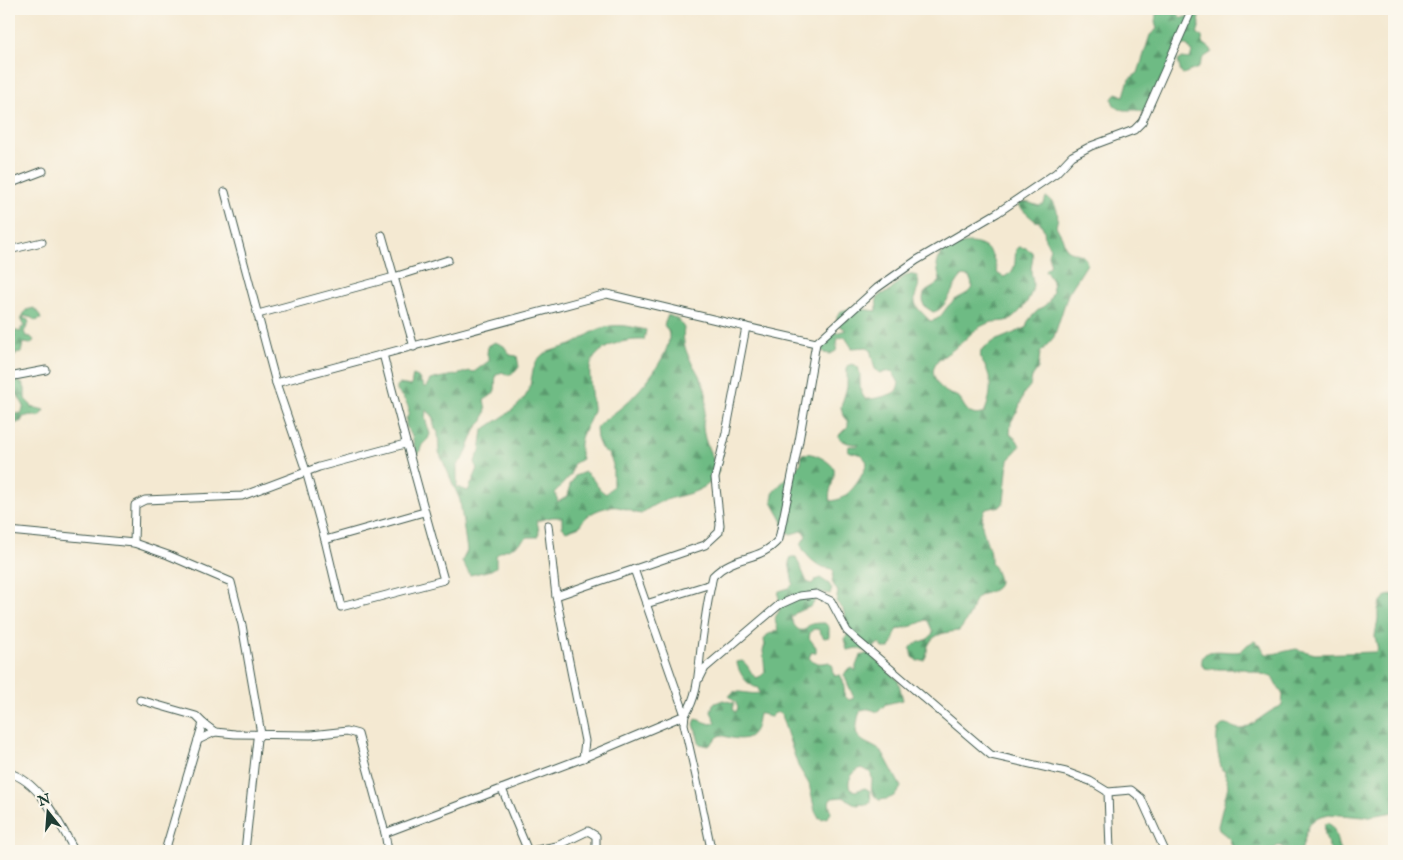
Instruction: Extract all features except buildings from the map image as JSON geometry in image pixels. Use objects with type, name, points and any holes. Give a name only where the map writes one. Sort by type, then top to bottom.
[{"type":"street","points":[[385,833],[583,758],[685,715],[692,706],[698,680],[701,642],[713,576],[724,566],[739,559],[762,554],[779,539],[816,344],[878,288],[917,260],[1004,208],[1056,173],[1072,156],[1091,146],[1134,130],[1142,122],[1192,9]]},
{"type":"street","points":[[9,184],[43,171]]},
{"type":"street","points":[[225,192],[276,383],[306,472],[341,607],[444,580],[405,444],[383,354]]},
{"type":"street","points":[[382,235],[414,347]]},
{"type":"street","points":[[9,250],[42,242]]},
{"type":"street","points":[[258,314],[394,277],[448,260]]},
{"type":"street","points":[[276,383],[607,294],[816,344]]},
{"type":"street","points":[[556,596],[705,545],[719,532],[720,525],[715,478],[726,433],[746,327]]},
{"type":"street","points":[[9,377],[46,370]]},
{"type":"street","points":[[134,543],[135,505],[138,502],[145,500],[242,496],[306,472],[405,444]]},
{"type":"street","points":[[325,540],[424,512]]},
{"type":"street","points":[[548,525],[556,596],[585,741],[583,758]]},
{"type":"street","points":[[9,531],[134,543],[168,555],[231,582],[242,625],[262,734]]},
{"type":"street","points":[[634,569],[685,715],[684,724],[713,851]]},
{"type":"street","points":[[646,604],[711,584]]},
{"type":"street","points":[[698,680],[705,668],[779,605],[799,596],[816,594],[831,601],[847,632],[987,752],[1027,764],[1066,772],[1090,781],[1108,792],[1131,790],[1141,798],[1165,851]]},
{"type":"street","points":[[140,700],[196,716],[215,732]]},
{"type":"street","points":[[165,851],[203,723]]},
{"type":"street","points":[[198,740],[215,732],[310,735],[347,731],[358,734],[385,833],[388,851]]},
{"type":"street","points":[[245,851],[257,739],[262,734]]},
{"type":"street","points":[[9,773],[32,786],[54,814],[75,851]]},
{"type":"street","points":[[502,789],[529,851],[557,846],[588,832],[596,836],[596,851]]},
{"type":"street","points":[[1108,792],[1110,851]]},
{"type":"green space","points":[[1157,9],[1179,9],[1178,14],[1181,18],[1198,14],[1200,24],[1197,34],[1202,37],[1203,43],[1212,52],[1203,58],[1198,68],[1183,74],[1181,73],[1178,61],[1182,58],[1190,59],[1192,52],[1187,45],[1183,45],[1177,53],[1175,63],[1165,77],[1165,83],[1158,93],[1151,112],[1145,113],[1118,108],[1112,99],[1116,93],[1124,96],[1129,79],[1138,73],[1150,35],[1157,29],[1155,22]]},
{"type":"green space","points":[[1046,197],[1057,209],[1056,226],[1066,249],[1085,257],[1087,264],[1068,294],[1054,337],[1040,353],[1038,368],[1011,422],[1010,434],[1017,440],[1020,446],[1008,460],[1004,502],[1001,506],[986,509],[983,516],[983,529],[991,557],[991,564],[995,568],[999,580],[998,585],[992,591],[975,600],[970,614],[959,631],[942,634],[931,640],[924,660],[917,661],[910,649],[931,636],[933,632],[926,620],[898,629],[889,648],[883,648],[879,643],[873,651],[857,648],[847,650],[844,639],[849,632],[843,609],[836,602],[838,592],[832,582],[834,571],[820,566],[806,554],[801,544],[806,536],[804,532],[791,534],[785,531],[772,499],[774,491],[801,463],[802,454],[806,453],[820,457],[834,468],[830,501],[837,500],[849,493],[862,474],[867,462],[862,455],[848,451],[849,446],[858,446],[859,444],[844,442],[838,436],[848,426],[841,407],[847,387],[847,366],[852,364],[858,367],[860,386],[865,399],[891,394],[896,391],[899,383],[892,371],[880,373],[875,369],[870,349],[867,347],[852,348],[845,337],[838,338],[836,351],[830,354],[824,353],[821,345],[832,334],[846,330],[837,324],[837,317],[841,311],[852,308],[877,311],[879,296],[890,291],[908,275],[917,276],[919,284],[915,301],[917,307],[930,321],[937,319],[951,303],[967,293],[972,287],[969,277],[962,276],[942,307],[933,312],[924,306],[923,296],[940,281],[937,265],[940,254],[951,247],[972,243],[985,247],[993,257],[998,274],[1004,277],[1012,272],[1016,249],[1019,247],[1026,248],[1033,255],[1031,271],[1033,288],[1030,297],[1022,309],[1012,319],[990,323],[978,328],[934,366],[935,379],[940,387],[948,393],[959,397],[971,413],[984,413],[988,403],[990,386],[989,375],[981,359],[981,350],[992,342],[1026,328],[1028,321],[1048,303],[1053,292],[1052,281],[1045,270],[1051,265],[1048,255],[1050,248],[1045,239],[1044,230],[1040,222],[1035,221],[1018,204],[1026,202],[1039,206],[1044,204]]},
{"type":"green space","points":[[34,308],[41,319],[35,321],[24,316],[23,318],[28,320],[29,323],[24,332],[26,336],[34,340],[31,344],[23,343],[21,353],[16,352],[16,355],[12,358],[10,378],[23,384],[25,399],[33,407],[44,410],[39,417],[31,415],[23,417],[22,421],[9,426],[9,416],[21,414],[24,406],[17,394],[9,395],[9,341],[15,337],[14,332],[9,334],[9,322],[12,330],[21,332],[21,328],[25,326],[21,319],[26,310]]},
{"type":"green space","points":[[668,315],[678,319],[684,328],[683,337],[687,353],[705,389],[706,399],[703,427],[709,449],[719,470],[714,478],[708,485],[700,489],[658,503],[641,514],[621,508],[607,507],[590,514],[580,526],[566,531],[562,527],[562,517],[552,517],[537,521],[538,537],[528,537],[515,546],[500,552],[496,556],[496,567],[491,570],[470,575],[462,561],[467,551],[460,500],[439,452],[438,432],[435,429],[432,415],[426,410],[425,418],[430,434],[418,455],[412,436],[406,426],[406,418],[409,412],[408,405],[397,391],[397,386],[399,384],[411,386],[413,375],[418,377],[424,387],[426,387],[430,380],[469,371],[474,372],[490,360],[487,354],[488,346],[495,342],[504,346],[510,355],[517,356],[519,367],[515,372],[508,375],[502,372],[496,375],[494,393],[484,400],[486,410],[483,421],[476,428],[464,458],[457,465],[457,487],[468,491],[477,471],[475,461],[480,451],[483,430],[511,411],[525,397],[530,387],[535,364],[542,355],[571,345],[605,327],[624,326],[646,330],[644,340],[620,342],[612,345],[604,349],[593,360],[590,374],[593,411],[581,439],[580,451],[582,459],[573,464],[571,475],[555,492],[558,502],[568,496],[570,485],[575,476],[585,472],[606,494],[613,486],[613,464],[609,455],[601,448],[597,439],[596,428],[620,409],[645,384],[659,363],[668,343],[669,334],[664,325]]},
{"type":"green space","points":[[791,557],[796,557],[807,582],[812,584],[820,578],[829,584],[832,589],[830,594],[820,592],[816,595],[812,605],[794,614],[791,618],[798,629],[801,630],[815,623],[825,623],[829,627],[829,637],[824,638],[818,629],[813,629],[810,633],[809,638],[816,647],[816,652],[811,653],[809,658],[818,663],[829,662],[833,666],[832,671],[835,676],[840,675],[843,680],[845,696],[849,700],[854,698],[844,675],[847,670],[852,668],[856,671],[860,656],[869,653],[898,680],[903,700],[886,704],[878,712],[869,709],[862,710],[856,730],[860,739],[883,753],[901,787],[897,793],[892,797],[879,800],[872,790],[872,776],[870,772],[861,768],[851,777],[849,786],[850,789],[855,791],[865,788],[870,791],[871,802],[867,805],[857,805],[843,797],[832,798],[829,802],[831,813],[828,817],[822,819],[818,817],[815,811],[809,784],[798,766],[780,712],[775,713],[771,717],[759,714],[756,728],[752,734],[744,739],[720,735],[709,746],[700,744],[694,724],[696,719],[711,724],[716,722],[711,712],[713,704],[723,700],[734,703],[735,713],[738,708],[729,696],[733,692],[760,693],[758,688],[751,685],[743,677],[737,662],[742,661],[756,678],[765,672],[764,640],[767,635],[778,630],[775,620],[780,609],[779,591],[789,588],[793,584],[789,562]]},
{"type":"green space","points":[[1394,594],[1394,812],[1364,817],[1329,814],[1318,817],[1309,824],[1301,851],[1288,851],[1281,846],[1277,846],[1273,851],[1234,851],[1229,838],[1219,830],[1218,826],[1228,786],[1218,752],[1218,730],[1221,726],[1226,725],[1240,729],[1245,728],[1272,710],[1282,706],[1283,695],[1272,677],[1245,669],[1204,668],[1202,658],[1210,652],[1241,651],[1254,641],[1260,645],[1266,654],[1296,649],[1315,654],[1375,652],[1378,650],[1375,636],[1380,603],[1385,597]]},
{"type":"green space","points":[[1329,823],[1335,832],[1340,851],[1331,851],[1328,844],[1325,835],[1325,824]]}]
